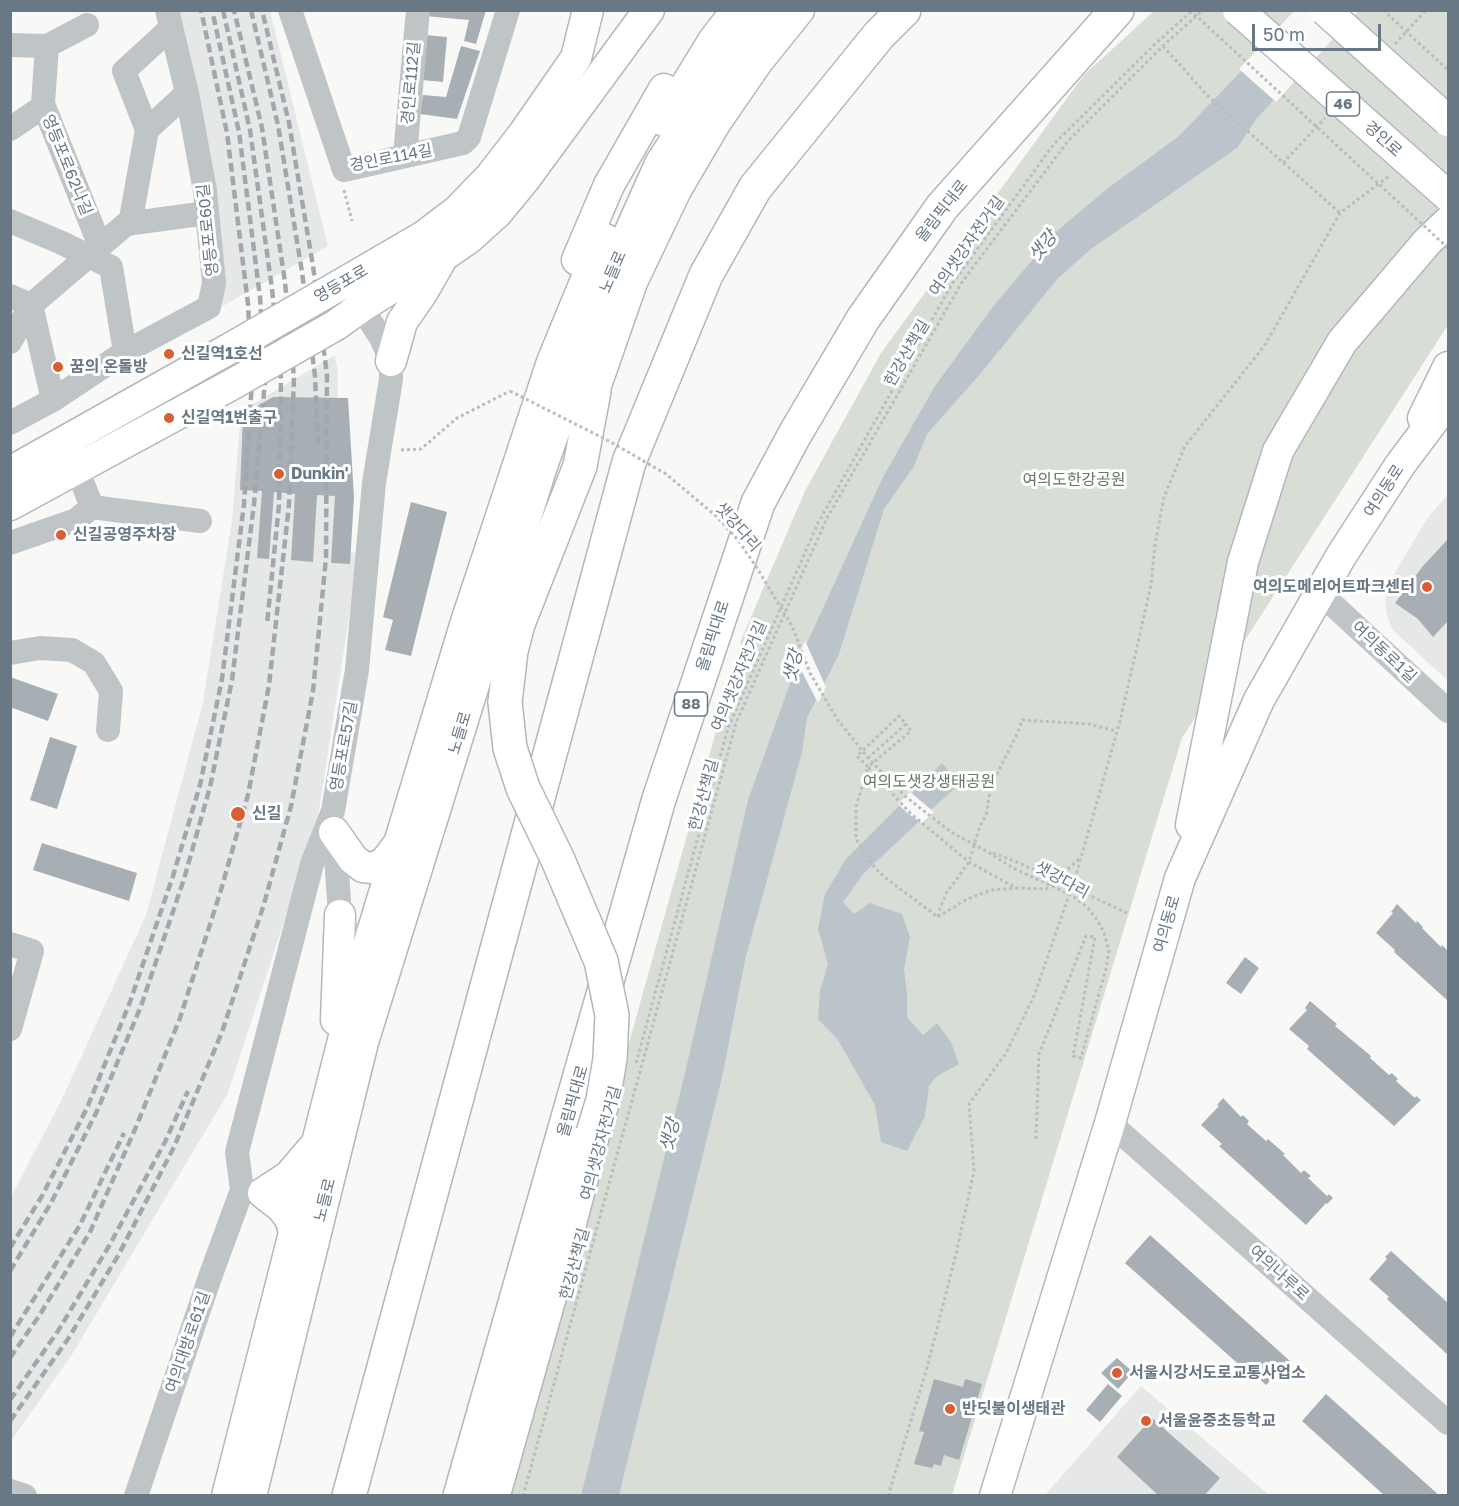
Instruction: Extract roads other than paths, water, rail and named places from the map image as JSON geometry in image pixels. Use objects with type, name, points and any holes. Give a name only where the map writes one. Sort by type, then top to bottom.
[{"type":"highway","points":[[350,1496],[629,462],[706,275],[755,189],[879,35],[904,10]]},
{"type":"highway","name":"올림픽대로","points":[[460,1496],[659,799],[758,503],[795,434],[863,319],[942,207],[1117,10]]},
{"type":"highway","points":[[493,1496],[603,1100],[610,1059],[612,1016],[601,961],[558,860],[523,788],[510,748],[505,702],[511,651],[518,624],[580,466],[594,391]]},
{"type":"main road","name":"영등포로","points":[[10,472],[424,236],[457,211],[497,168],[576,58],[588,10]]},
{"type":"main road","name":"영등포로","points":[[10,505],[336,325],[468,239],[497,213],[525,179],[650,10]]},
{"type":"main road","points":[[465,625],[516,425],[566,285],[609,185],[696,33],[714,10]]},
{"type":"main road","name":"노들로","points":[[227,1496],[362,966],[465,625],[552,362],[585,282],[651,144],[713,41],[737,10]]},
{"type":"main road","name":"노들로","points":[[251,1496],[363,1042],[541,468],[607,283],[660,164],[732,53],[767,10]]},
{"type":"main road","points":[[521,538],[594,391],[632,282],[676,190],[716,122],[758,61],[799,10]]},
{"type":"main road","name":"경인로","points":[[1238,10],[1443,193]]},
{"type":"main road","points":[[1325,10],[1449,122]]},
{"type":"main road","points":[[546,149],[576,58]]},
{"type":"main road","points":[[1180,878],[1243,561],[1278,451],[1342,342],[1427,242],[1449,222]]},
{"type":"main road","points":[[392,361],[402,322],[422,293],[442,257]]},
{"type":"main road","points":[[1400,465],[1449,367]]},
{"type":"main road","name":"여의동로","points":[[995,1496],[1110,1123],[1180,878],[1259,700],[1341,556],[1400,465],[1449,401]]},
{"type":"main road","points":[[333,821],[353,859],[363,867],[372,868],[384,863],[400,842]]},
{"type":"main road","points":[[330,1090],[336,1026],[340,915]]},
{"type":"main road","points":[[252,1191],[289,1176],[316,1144]]},
{"type":"main road","points":[[252,1191],[281,1207],[290,1218],[294,1232]]},
{"type":"street","name":"경인로114길","points":[[290,10],[344,170],[463,142],[469,136],[508,10]]},
{"type":"street","name":"경인로112길","points":[[405,155],[418,10]]},
{"type":"street","name":"영등포로60길","points":[[10,423],[53,400],[125,352],[209,307],[214,283],[207,213],[187,93],[169,19]]},
{"type":"street","name":"영등포로60길","points":[[147,130],[124,71],[169,19]]},
{"type":"street","points":[[10,45],[47,46],[87,25]]},
{"type":"street","name":"영등포로62나길","points":[[47,46],[44,106],[94,251]]},
{"type":"street","points":[[130,224],[147,130],[187,93]]},
{"type":"street","points":[[10,129],[44,106]]},
{"type":"street","points":[[10,342],[21,300],[94,251],[126,224],[207,213]]},
{"type":"street","points":[[10,221],[62,243],[94,251],[111,267],[125,352]]},
{"type":"street","points":[[341,284],[361,307],[381,338],[392,361]]},
{"type":"street","points":[[21,300],[53,400]]},
{"type":"street","name":"영등포로57길","points":[[252,1191],[237,1152],[312,864],[333,821],[357,670],[374,483],[392,361]]},
{"type":"street","points":[[77,469],[92,507]]},
{"type":"street","points":[[10,543],[76,520],[92,507],[200,521]]},
{"type":"street","name":"여의동로1길","points":[[1320,593],[1449,711]]},
{"type":"street","points":[[10,653],[40,648],[72,650],[94,663],[111,691],[108,730]]},
{"type":"street","points":[[333,821],[340,915],[377,995]]},
{"type":"street","points":[[10,944],[32,951],[17,985],[10,1029]]},
{"type":"street","name":"여의나루로","points":[[1110,1123],[1449,1423]]},
{"type":"street","name":"여의대방로61길","points":[[136,1496],[210,1277],[252,1191]]},
{"type":"street","points":[[10,1491],[25,1496]]},
{"type":"water","name":"샛강","points":[[1299,11],[1356,11],[1257,118],[1237,148],[1091,249],[1058,278],[981,373],[927,434],[914,466],[884,509],[839,654],[807,718],[802,752],[745,960],[723,1073],[619,1495],[581,1496],[684,1077],[748,800],[796,667],[883,477],[935,386],[995,304],[1057,231],[1107,189],[1179,136]]},
{"type":"water","points":[[942,763],[959,784],[864,873],[843,902],[854,914],[870,903],[902,914],[910,937],[904,969],[907,1017],[923,1035],[937,1023],[951,1042],[959,1064],[936,1077],[929,1086],[925,1116],[907,1151],[881,1142],[875,1105],[838,1040],[818,1019],[820,991],[828,964],[818,929],[825,894],[846,859]]},
{"type":"railway","points":[[10,1248],[42,1196],[87,1108],[130,1002],[173,876],[200,785],[222,679],[244,504],[252,382],[248,304],[227,133],[201,10]]},
{"type":"railway","points":[[10,1271],[51,1203],[97,1111],[141,1006],[184,879],[210,787],[232,680],[254,504],[265,381],[260,297],[239,132],[212,10]]},
{"type":"railway","points":[[223,10],[250,130],[272,289],[281,379],[279,505],[267,624]]},
{"type":"railway","points":[[10,1358],[39,1316],[90,1232],[180,1018],[221,890],[248,795],[269,685],[289,505],[294,378],[285,282],[262,128],[234,10]]},
{"type":"railway","points":[[251,10],[278,125],[302,272],[315,376],[318,447]]},
{"type":"railway","points":[[10,1421],[68,1339],[119,1254],[174,1147],[222,1032],[264,904],[291,806],[313,691],[326,558],[327,375],[313,266],[289,123],[262,10]]},
{"type":"railway","points":[[10,1400],[58,1331],[109,1246],[165,1142],[188,1091]]},
{"type":"railway","points":[[10,1337],[80,1225],[124,1133]]},
{"type":"place","name":"신길역1호선","points":[[169,354]]},
{"type":"place","name":"꿈의 온돌방","points":[[58,367]]},
{"type":"place","name":"신길역1번출구","points":[[169,418]]},
{"type":"place","name":"Dunkin'","points":[[279,474]]},
{"type":"place","name":"신길공영주차장","points":[[61,535]]},
{"type":"place","name":"여의도메리어트파크센터","points":[[1427,587]]},
{"type":"place","name":"신길","points":[[238,814]]},
{"type":"place","name":"서울시강서도로교통사업소","points":[[1117,1373]]},
{"type":"place","name":"반딧불이생태관","points":[[950,1409]]},
{"type":"place","name":"서울윤중초등학교","points":[[1146,1421]]},
{"type":"park label","name":"여의도한강공원","points":[[1074,480]]},
{"type":"park label","name":"여의도샛강생태공원","points":[[929,782]]}]
